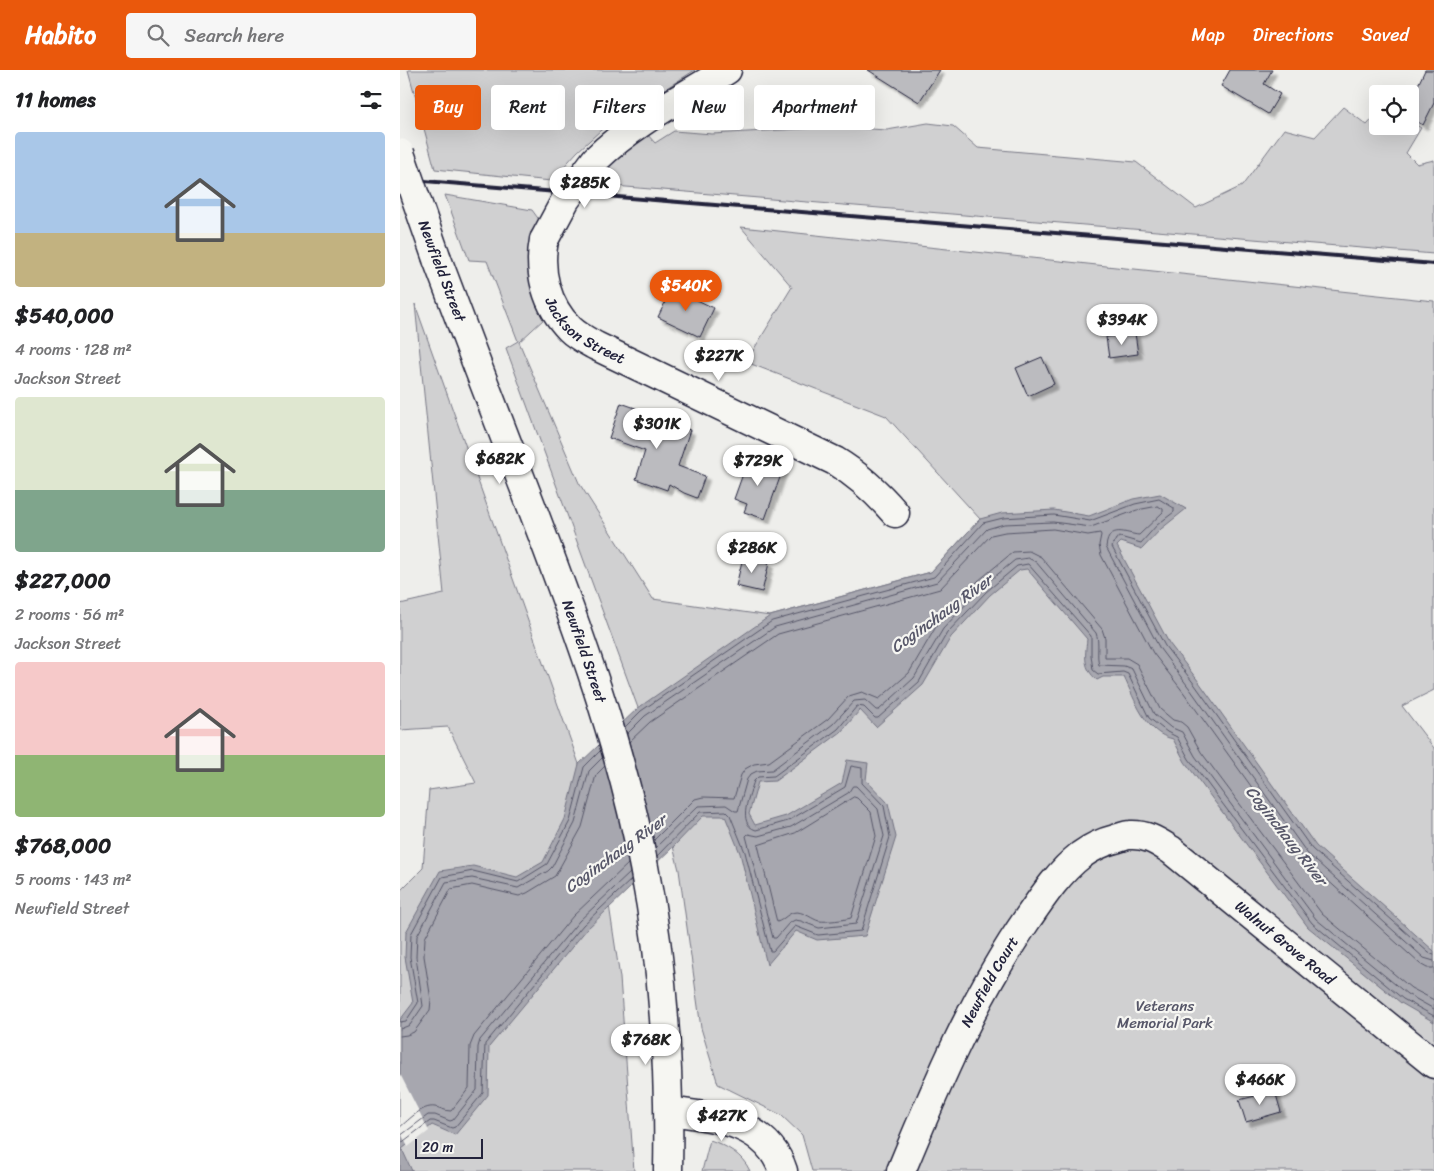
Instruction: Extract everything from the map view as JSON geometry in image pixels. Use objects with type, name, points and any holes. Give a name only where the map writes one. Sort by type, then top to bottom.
[{"type":"street","name":"Jackson Street","points":[[727,70],[648,116],[625,132],[596,159],[566,199],[544,240],[541,262],[546,289],[556,310],[571,330],[596,346],[835,460],[855,473],[878,493],[896,513]]},
{"type":"street","name":"Newfield Street","points":[[400,153],[437,259],[576,624],[601,698],[624,780],[644,867],[660,960],[666,1034],[669,1111],[668,1171]]},
{"type":"street","name":"Walnut Grove Road","points":[[1129,835],[1151,837],[1172,850],[1434,1064]]},
{"type":"street","name":"Newfield Court","points":[[901,1171],[959,1038],[1014,938],[1037,904],[1060,876],[1081,855],[1102,842],[1129,835]]},
{"type":"street","points":[[669,1111],[712,1117],[736,1124],[769,1144],[776,1153],[783,1171]]},
{"type":"green space","points":[[408,70],[695,70],[664,90],[664,85],[575,85],[575,130],[601,130],[577,152],[551,181],[435,169],[424,130],[481,130],[481,85],[415,85],[415,96]]},
{"type":"green space","points":[[1343,107],[1367,125],[1369,123],[1369,135],[1417,135],[1406,153],[1417,164],[1434,160],[1434,254],[590,184],[625,149],[647,134],[655,143],[674,131],[712,134],[783,130],[887,130],[928,123],[953,126],[978,148],[1136,162],[1196,208],[1242,186],[1284,129],[1315,137]]},
{"type":"green space","name":"Veterans Memorial Park","points":[[445,195],[532,210],[540,221],[531,276],[535,300],[544,319],[519,342],[579,483],[653,599],[770,616],[931,572],[980,519],[886,416],[746,362],[792,287],[741,227],[1434,301],[1434,690],[1402,706],[1434,748],[1434,1171],[812,1171],[802,1135],[781,1115],[718,1084],[701,1028],[679,870],[638,708],[506,348],[518,341],[487,261],[469,260]]},
{"type":"green space","points":[[415,304],[579,764],[600,845],[620,978],[634,1171],[400,1171],[400,891],[423,868],[429,790],[476,783],[448,727],[400,730],[400,604],[444,594]]},
{"type":"green space","points":[[710,1140],[733,1151],[743,1160],[750,1171],[702,1171]]},
{"type":"water","name":"Coginchaug River","points":[[1160,494],[1186,509],[1161,529],[1142,549],[1121,542],[1117,546],[1169,643],[1316,846],[1434,951],[1434,1022],[1401,1003],[1308,927],[1185,762],[1173,739],[1163,736],[1148,723],[1124,677],[1103,677],[1097,680],[1092,676],[1086,662],[1087,639],[1027,569],[1020,570],[990,595],[951,637],[923,685],[876,727],[860,710],[841,732],[775,781],[758,782],[749,814],[755,825],[786,816],[842,783],[847,760],[868,763],[866,780],[888,803],[896,837],[865,936],[817,940],[796,931],[767,965],[740,853],[725,816],[703,816],[587,929],[489,1047],[488,1095],[455,1135],[432,1125],[402,1149],[412,1171],[400,1171],[400,1020],[413,1003],[405,957],[406,932],[440,871],[473,866],[517,877],[543,862],[565,819],[579,764],[638,708],[770,616],[931,572],[980,519],[1002,513],[1054,510],[1089,516],[1133,499]]},
{"type":"pier","points":[[400,1074],[429,1131],[408,1147],[400,1131]]},
{"type":"building","points":[[868,70],[940,70],[919,102]]},
{"type":"building","points":[[1230,70],[1272,70],[1264,84],[1280,94],[1268,114],[1221,86]]},
{"type":"building","points":[[1425,70],[1434,70],[1434,103],[1423,125],[1419,123],[1418,85]]},
{"type":"building","points":[[672,288],[714,308],[700,337],[658,317]]},
{"type":"building","points":[[1135,333],[1138,354],[1109,358],[1106,337]]},
{"type":"building","points":[[1042,357],[1054,384],[1028,396],[1016,368]]},
{"type":"building","points":[[621,403],[647,412],[646,416],[690,430],[678,466],[705,476],[697,498],[669,484],[667,490],[636,479],[645,451],[609,438]]},
{"type":"building","points":[[749,457],[783,469],[765,519],[744,512],[747,504],[734,499]]},
{"type":"building","points":[[743,557],[769,563],[762,592],[736,586]]},
{"type":"building","points":[[1275,1091],[1281,1112],[1246,1122],[1239,1100]]},
{"type":"railway","points":[[400,179],[1434,264]]}]
